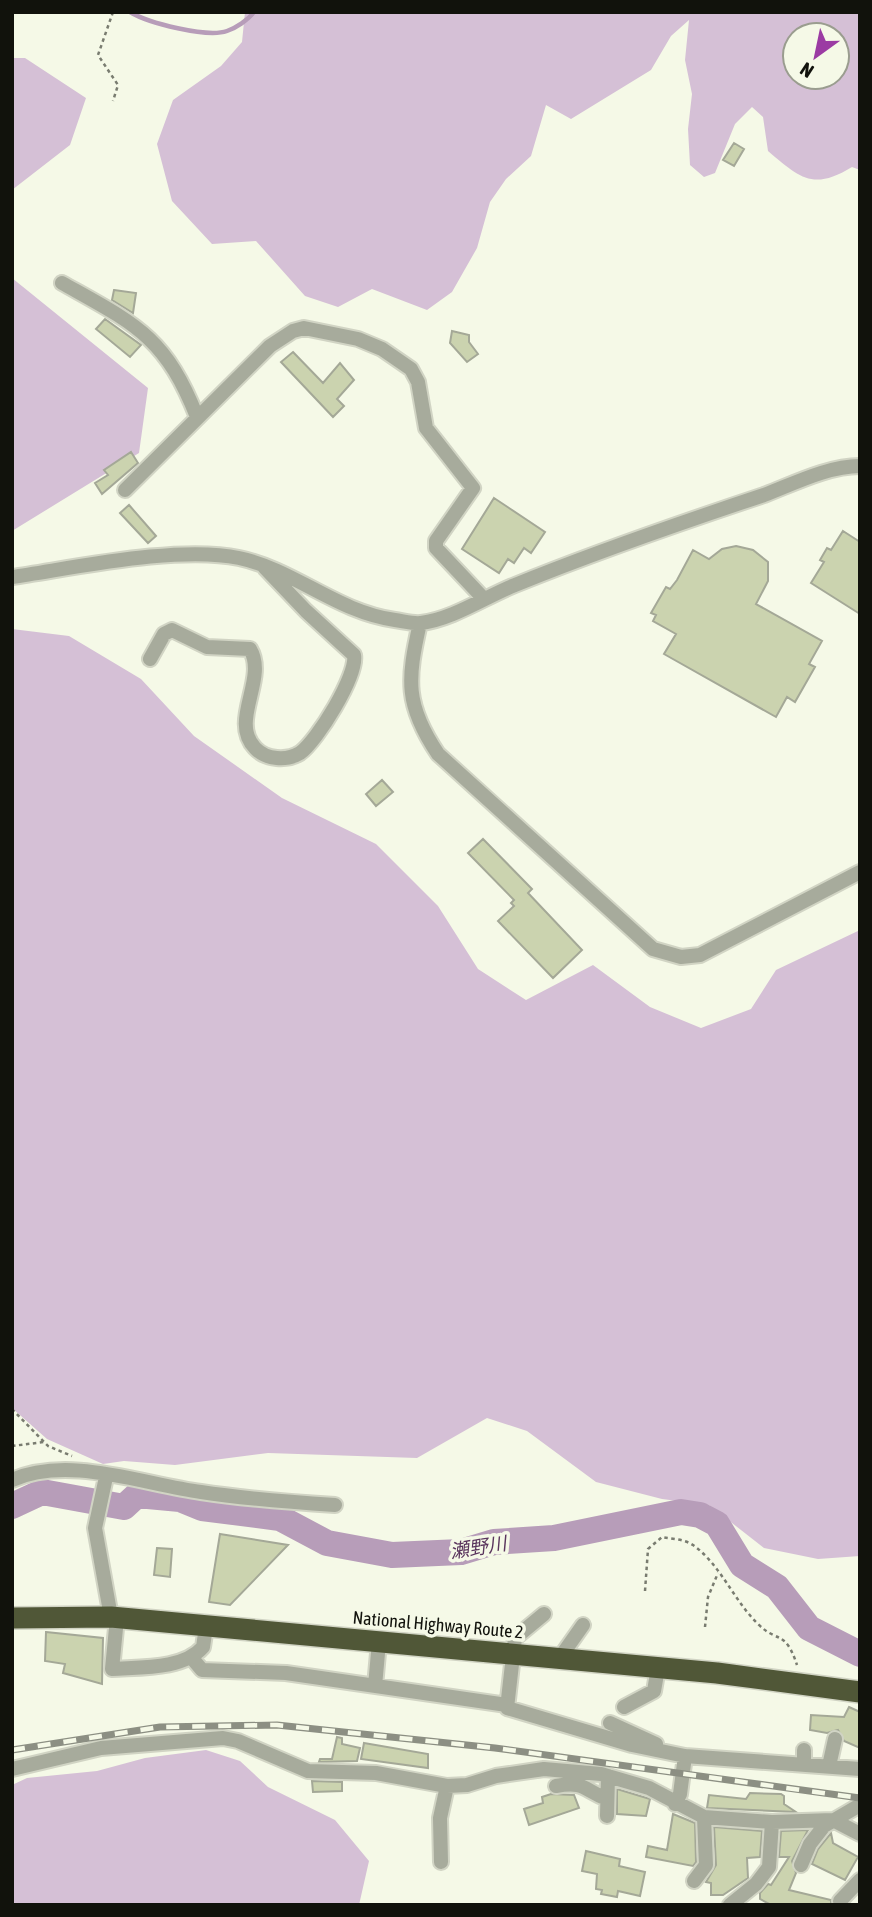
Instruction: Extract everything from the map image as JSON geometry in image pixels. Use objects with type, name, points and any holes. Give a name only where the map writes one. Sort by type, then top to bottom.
[{"type":"highway","name":"National Highway Route 2","points":[[12,1618],[114,1618],[658,1668],[797,1682],[860,1692]]},
{"type":"street","points":[[62,283],[130,321],[165,353],[182,379],[197,417]]},
{"type":"street","points":[[125,490],[270,346],[293,331],[304,328],[341,334],[370,343],[411,369],[418,382],[426,428],[473,488],[436,541],[436,548],[484,599]]},
{"type":"street","points":[[12,577],[136,559],[207,554],[237,557],[262,564],[369,616],[419,623],[728,507],[834,470],[860,466]]},
{"type":"street","points":[[149,659],[164,634],[172,630],[207,647],[250,649],[256,658],[256,670],[247,733],[255,749],[269,756],[286,759],[299,753],[339,698],[356,664],[354,655],[306,611],[262,564]]},
{"type":"street","points":[[419,623],[413,655],[412,709],[419,726],[438,754],[653,949],[681,957],[700,955],[860,872]]},
{"type":"street","points":[[12,1480],[32,1473],[65,1469],[214,1494],[335,1505]]},
{"type":"street","points":[[106,1477],[97,1514],[97,1536],[114,1618],[111,1668],[159,1665],[191,1657],[203,1647],[206,1627]]},
{"type":"street","points":[[507,1705],[518,1635],[544,1614]]},
{"type":"street","points":[[559,1659],[583,1625]]},
{"type":"street","points":[[374,1686],[379,1642]]},
{"type":"street","points":[[191,1657],[202,1670],[259,1670],[507,1705],[685,1756],[860,1769]]},
{"type":"street","points":[[624,1707],[654,1691],[658,1668]]},
{"type":"street","points":[[610,1723],[659,1745],[665,1752]]},
{"type":"street","points":[[12,1769],[101,1748],[223,1738],[238,1741],[308,1770],[427,1776],[447,1786],[467,1785],[496,1776],[544,1769],[608,1776],[649,1788],[704,1817],[772,1822],[833,1820],[850,1814],[860,1805]]},
{"type":"street","points":[[830,1766],[835,1739]]},
{"type":"street","points":[[804,1750],[804,1765]]},
{"type":"street","points":[[675,1804],[680,1794],[685,1756]]},
{"type":"street","points":[[607,1816],[608,1776]]},
{"type":"street","points":[[556,1786],[572,1783],[586,1786],[607,1799]]},
{"type":"street","points":[[441,1862],[440,1818],[447,1786]]},
{"type":"street","points":[[694,1881],[706,1865],[704,1817]]},
{"type":"street","points":[[833,1820],[860,1834]]},
{"type":"street","points":[[801,1865],[816,1835],[833,1820]]},
{"type":"street","points":[[730,1905],[756,1884],[769,1867],[772,1822]]},
{"type":"street","points":[[840,1901],[860,1880]]},
{"type":"path","points":[[113,12],[98,55],[118,85],[113,101]]},
{"type":"path","points":[[12,1409],[44,1443],[80,1460]]},
{"type":"path","points":[[12,1446],[44,1443]]},
{"type":"path","points":[[645,1591],[648,1586],[645,1558],[648,1549],[662,1537],[691,1543],[718,1572],[759,1625],[781,1636],[792,1649],[797,1665],[797,1682]]},
{"type":"path","points":[[705,1628],[708,1597],[718,1572]]},
{"type":"shaded area","points":[[245,12],[860,12],[860,170],[852,167],[817,180],[798,174],[768,151],[763,117],[752,107],[735,124],[715,173],[704,177],[690,165],[688,129],[692,94],[685,60],[689,20],[671,36],[651,70],[571,119],[546,105],[531,156],[506,179],[490,202],[477,248],[452,292],[427,310],[372,289],[338,307],[305,296],[256,241],[212,244],[172,201],[157,144],[173,100],[221,66],[242,42]]},
{"type":"shaded area","points":[[12,58],[25,58],[86,98],[70,145],[12,190]]},
{"type":"shaded area","points":[[12,278],[148,388],[139,453],[12,531]]},
{"type":"shaded area","points":[[12,629],[69,636],[141,679],[194,736],[282,798],[376,844],[438,906],[478,969],[526,1000],[593,965],[650,1007],[701,1028],[751,1009],[776,970],[860,930],[860,1556],[818,1559],[764,1548],[709,1505],[662,1499],[596,1482],[527,1431],[487,1418],[417,1458],[268,1453],[175,1465],[124,1461],[103,1464],[47,1439],[12,1408]]},
{"type":"shaded area","points":[[206,1750],[240,1761],[268,1787],[335,1820],[369,1861],[359,1905],[12,1905],[12,1785],[27,1778],[97,1771],[145,1758]]},
{"type":"building","points":[[734,143],[744,149],[734,166],[723,160]]},
{"type":"building","points":[[114,290],[136,293],[133,313],[112,300]]},
{"type":"building","points":[[105,319],[141,345],[130,357],[96,329]]},
{"type":"building","points":[[452,331],[469,335],[469,342],[478,354],[467,362],[450,343]]},
{"type":"building","points":[[293,352],[323,383],[340,363],[354,380],[337,399],[344,406],[333,417],[281,362]]},
{"type":"building","points":[[131,452],[138,463],[102,494],[95,483],[108,475],[104,470]]},
{"type":"building","points":[[494,498],[545,532],[531,553],[524,548],[514,563],[508,559],[499,573],[462,549]]},
{"type":"building","points":[[129,505],[156,536],[148,543],[120,513]]},
{"type":"building","points":[[843,531],[860,542],[860,614],[811,583],[824,562],[820,560],[827,548],[831,550]]},
{"type":"building","points":[[736,546],[753,550],[768,562],[768,581],[756,604],[822,641],[809,664],[815,667],[795,702],[787,697],[776,717],[664,654],[676,634],[653,621],[656,615],[651,613],[666,587],[670,589],[677,580],[693,550],[709,559],[722,549]]},
{"type":"building","points":[[382,780],[393,792],[376,806],[366,794]]},
{"type":"building","points":[[483,839],[532,889],[528,893],[582,950],[553,978],[498,921],[514,906],[511,903],[514,900],[468,853]]},
{"type":"building","points":[[220,1534],[288,1545],[230,1605],[209,1602]]},
{"type":"building","points":[[157,1548],[172,1549],[170,1577],[154,1575]]},
{"type":"building","points":[[46,1632],[103,1638],[102,1684],[63,1673],[65,1664],[45,1661]]},
{"type":"building","points":[[849,1707],[860,1712],[860,1748],[844,1741],[838,1730],[827,1733],[810,1730],[811,1715],[844,1717]]},
{"type":"building","points":[[337,1737],[342,1738],[342,1744],[360,1748],[357,1761],[319,1762],[320,1759],[332,1759]]},
{"type":"building","points":[[364,1743],[428,1754],[428,1768],[361,1759]]},
{"type":"building","points":[[312,1781],[342,1782],[342,1791],[313,1792]]},
{"type":"building","points":[[617,1789],[650,1799],[646,1816],[617,1814]]},
{"type":"building","points":[[750,1793],[781,1794],[784,1796],[784,1804],[796,1812],[707,1808],[709,1795],[746,1799]]},
{"type":"building","points":[[551,1794],[574,1795],[579,1808],[529,1825],[524,1809],[543,1803],[542,1797]]},
{"type":"building","points":[[673,1814],[695,1823],[696,1862],[693,1866],[646,1857],[648,1846],[667,1850]]},
{"type":"building","points":[[714,1827],[762,1831],[760,1857],[747,1858],[748,1878],[723,1895],[711,1895],[711,1883],[706,1882],[716,1865]]},
{"type":"building","points":[[808,1830],[792,1861],[796,1873],[789,1890],[831,1900],[831,1905],[771,1905],[760,1899],[760,1893],[768,1884],[771,1885],[789,1857],[779,1857],[781,1831]]},
{"type":"building","points":[[831,1833],[833,1843],[858,1857],[845,1880],[812,1864],[818,1849]]},
{"type":"building","points":[[586,1851],[620,1859],[619,1866],[645,1872],[640,1896],[618,1891],[617,1897],[601,1894],[602,1890],[596,1889],[597,1874],[582,1871]]},
{"type":"waterway","points":[[130,12],[150,21],[206,33],[227,31],[238,26],[254,12]]},
{"type":"waterway","name":"瀬野川","points":[[12,1506],[42,1492],[124,1507],[137,1495],[180,1499],[202,1508],[280,1518],[327,1543],[392,1555],[461,1552],[494,1542],[554,1538],[681,1512],[700,1515],[717,1524],[742,1565],[777,1587],[809,1628],[860,1654]]},
{"type":"railway","points":[[12,1750],[160,1727],[277,1725],[495,1748],[860,1798]]}]
